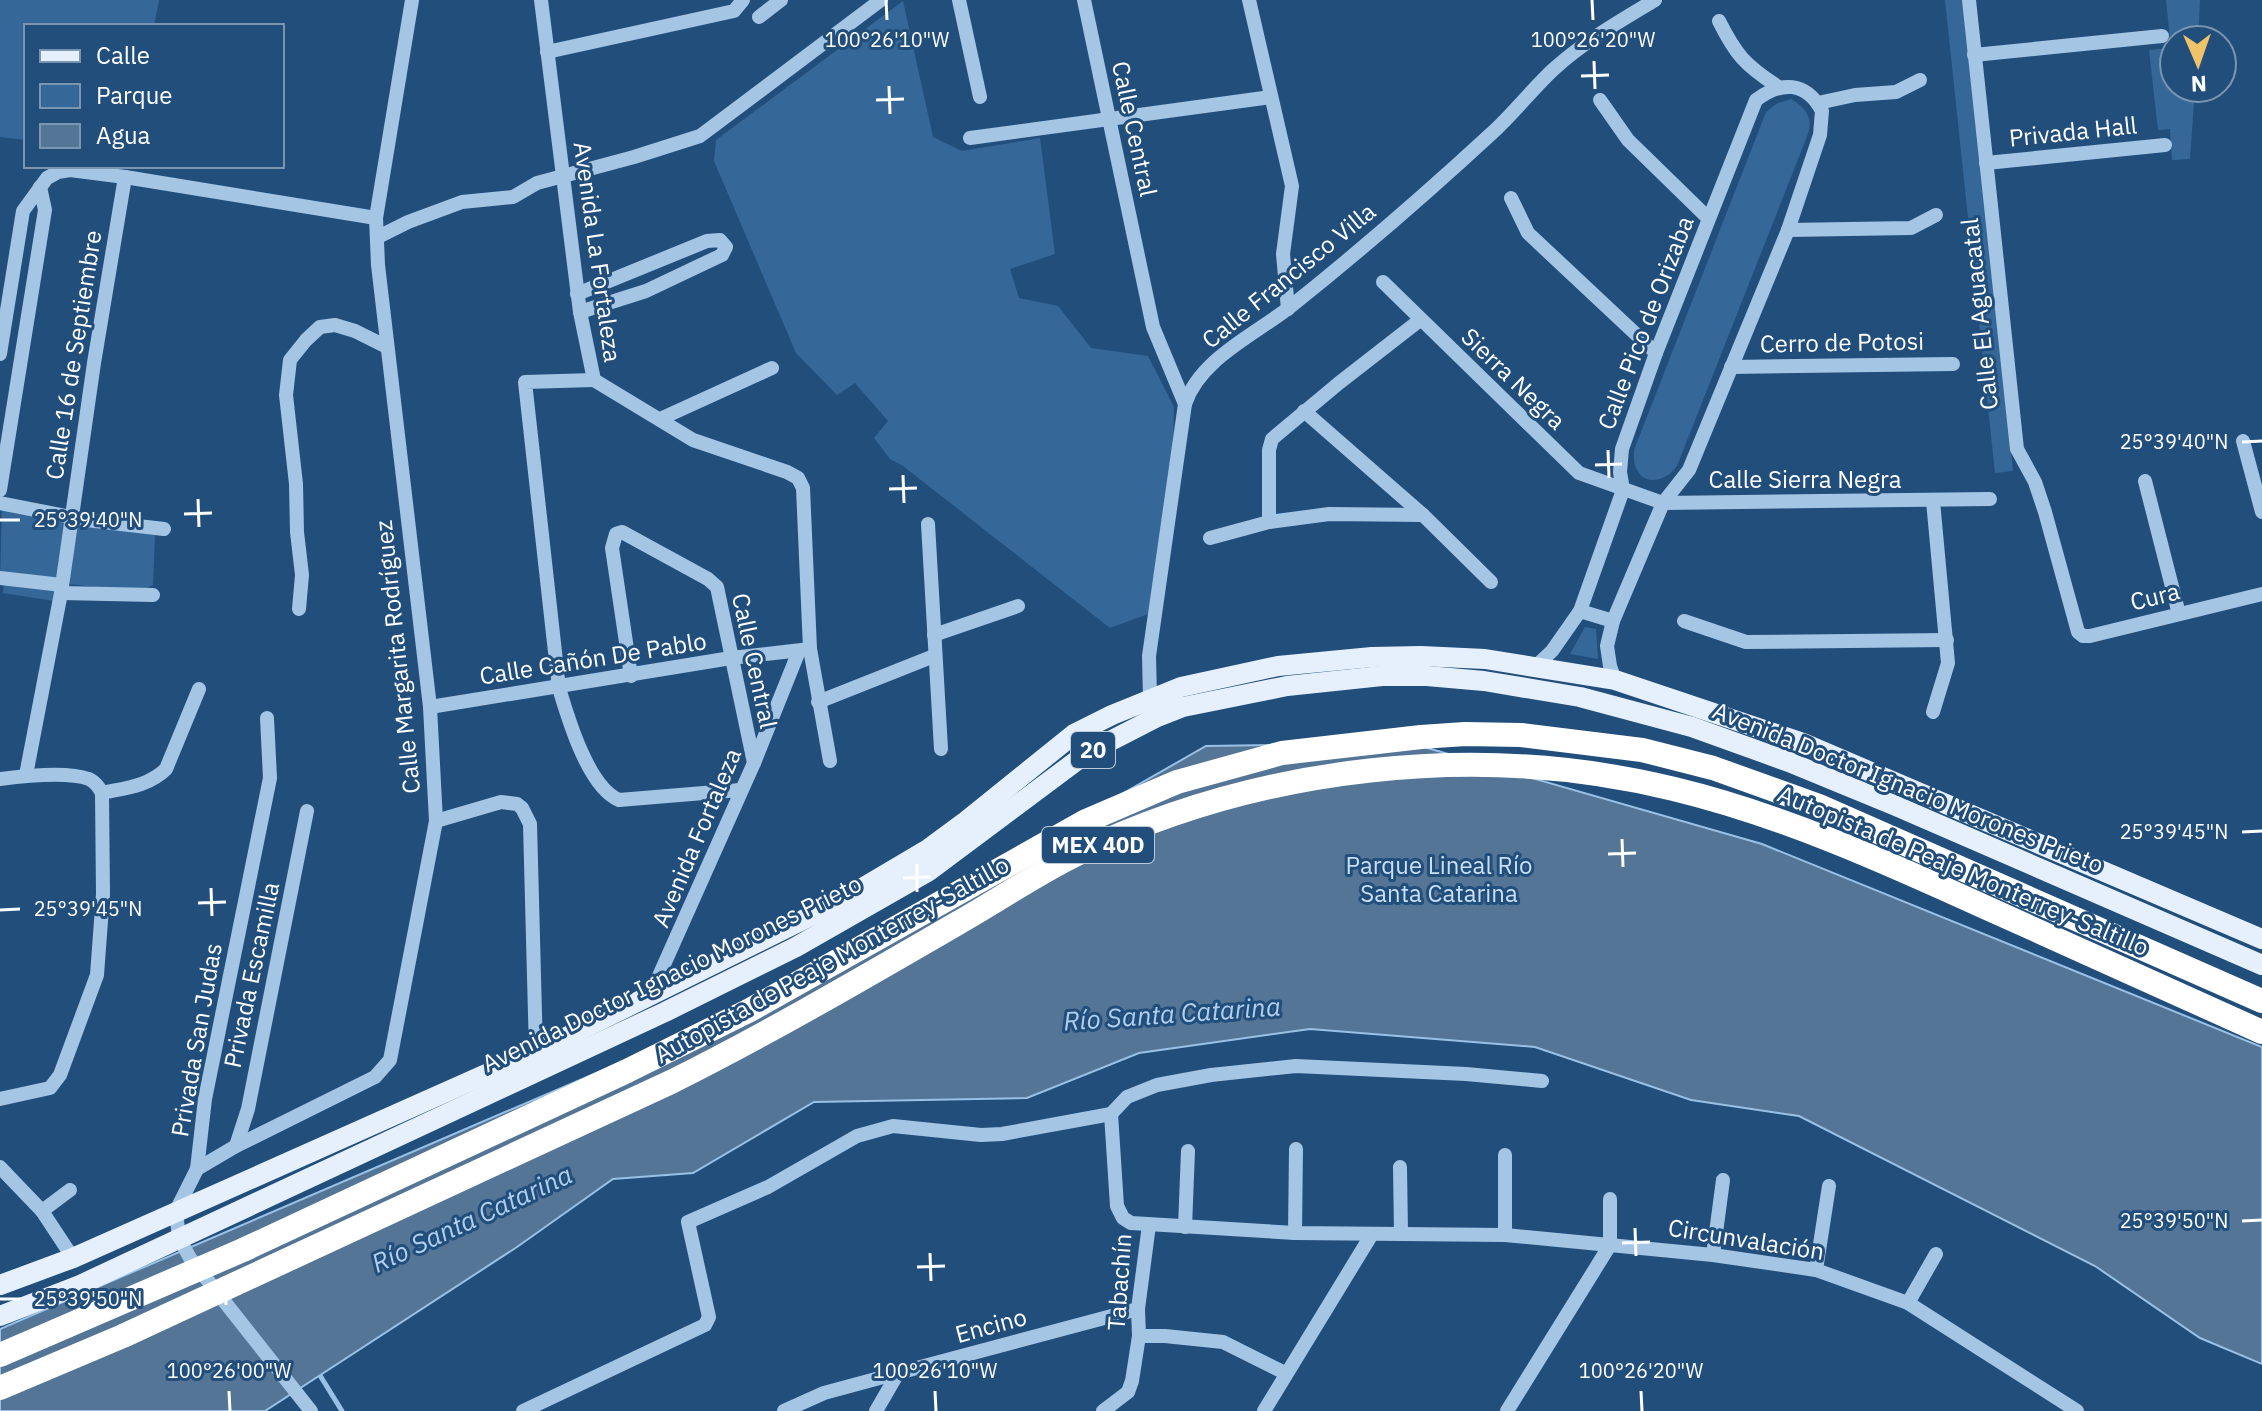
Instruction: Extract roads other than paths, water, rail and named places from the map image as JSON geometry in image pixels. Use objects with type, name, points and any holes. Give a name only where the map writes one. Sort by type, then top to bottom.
[{"type":"highway","name":"Autopista de Peaje Monterrey-Saltillo","points":[[0,1355],[243,1250],[736,1017],[1086,821],[1177,782],[1282,753],[1435,736],[1521,735],[1642,750],[1713,768],[1819,806],[2262,1001]]},
{"type":"highway","name":"Autopista de Peaje Monterrey-Saltillo","points":[[0,1388],[123,1336],[686,1075],[756,1040],[1076,855],[1141,828],[1250,792],[1357,772],[1435,765],[1523,767],[1591,773],[1673,789],[1771,817],[1918,876],[2262,1032]]},
{"type":"main road","name":"Avenida Doctor Ignacio Morones Prieto","points":[[0,1285],[73,1258],[536,1052],[835,904],[893,871],[966,821],[1074,734],[1181,687],[1278,666],[1372,657],[1485,659],[1615,680],[1803,743],[2262,939]]},
{"type":"main road","name":"Avenida Doctor Ignacio Morones Prieto","points":[[0,1316],[80,1285],[652,1018],[796,947],[929,871],[1087,753],[1155,718],[1183,707],[1287,686],[1382,676],[1484,681],[1580,697],[1692,727],[1896,806],[2262,965]]},
{"type":"street","name":"Avenida La Fortaleza","points":[[541,0],[577,294],[594,380],[693,440],[787,472],[800,480],[803,488],[805,650],[830,761]]},
{"type":"street","points":[[759,17],[781,0]]},
{"type":"street","points":[[378,237],[462,202],[513,197],[537,183],[700,136],[881,0]]},
{"type":"street","points":[[959,0],[980,97]]},
{"type":"street","name":"Calle Central","points":[[1084,0],[1153,327],[1185,404]]},
{"type":"street","points":[[1249,0],[1292,186],[1283,254],[1288,309]]},
{"type":"street","name":"Calle Francisco Villa","points":[[1150,698],[1149,656],[1181,450],[1185,404],[1190,388],[1199,376],[1288,309],[1395,219],[1495,131],[1577,49],[1655,0]]},
{"type":"street","name":"Calle El Aguacatal","points":[[1969,0],[2017,449],[2042,502],[2073,615]]},
{"type":"street","name":"Calle Margarita Rodríguez","points":[[197,1169],[236,1146],[375,1077],[390,1060],[436,821],[430,707],[387,347],[376,218],[414,1]]},
{"type":"street","points":[[547,52],[739,5]]},
{"type":"street","points":[[1615,680],[1607,646],[1613,621],[1663,503],[1689,470],[1788,230],[1823,121],[1818,103],[1808,94],[1777,86],[1736,54],[1719,21]]},
{"type":"street","points":[[1974,55],[2158,36]]},
{"type":"street","points":[[1818,103],[1855,95],[1896,92],[1920,80]]},
{"type":"street","name":"Calle Pico de Orizaba","points":[[1535,667],[1552,651],[1580,611],[1623,490],[1620,472],[1622,449],[1656,353],[1756,100],[1777,86]]},
{"type":"street","points":[[970,138],[1271,97]]},
{"type":"street","points":[[1600,100],[1628,140],[1708,218]]},
{"type":"street","name":"Privada Hall","points":[[1986,163],[2165,145]]},
{"type":"street","points":[[0,354],[23,211],[47,178],[70,170],[376,218]]},
{"type":"street","name":"Calle 16 de Septiembre","points":[[26,775],[62,589],[94,363],[125,177]]},
{"type":"street","points":[[0,490],[45,210],[40,187]]},
{"type":"street","points":[[1511,198],[1528,233],[1656,353]]},
{"type":"street","points":[[1788,230],[1911,228],[1936,215]]},
{"type":"street","points":[[577,294],[707,241],[720,240],[726,247],[722,255],[646,291],[580,312]]},
{"type":"street","name":"Sierra Negra","points":[[1383,282],[1579,473],[1623,490]]},
{"type":"street","points":[[1269,522],[1269,450],[1272,439],[1420,320]]},
{"type":"street","points":[[299,609],[302,575],[286,395],[290,360],[320,327],[335,325],[387,347]]},
{"type":"street","name":"Cerro de Potosi","points":[[1731,367],[1953,364]]},
{"type":"street","points":[[660,419],[772,368]]},
{"type":"street","points":[[594,380],[525,382],[559,688],[574,733],[606,792],[612,797],[626,800],[740,790]]},
{"type":"street","points":[[1304,411],[1423,515],[1491,582]]},
{"type":"street","points":[[2243,441],[2262,512]]},
{"type":"street","points":[[2145,481],[2179,614]]},
{"type":"street","name":"Calle Sierra Negra","points":[[1623,490],[1663,503],[1990,499]]},
{"type":"street","points":[[1933,501],[1948,663],[1933,712]]},
{"type":"street","points":[[0,503],[72,517],[164,529]]},
{"type":"street","points":[[1210,538],[1269,522],[1329,514],[1423,515]]},
{"type":"street","points":[[928,524],[941,749]]},
{"type":"street","name":"Calle Central","points":[[631,676],[612,548],[618,533],[629,535],[713,582],[719,592],[754,763]]},
{"type":"street","points":[[0,578],[62,589],[153,595]]},
{"type":"street","name":"Cura","points":[[2073,615],[2078,632],[2090,636],[2262,594]]},
{"type":"street","points":[[934,635],[1018,606]]},
{"type":"street","points":[[1580,611],[1613,621]]},
{"type":"street","points":[[1684,621],[1746,642],[1947,640]]},
{"type":"street","name":"Calle Cañón De Pablo","points":[[430,707],[731,658],[805,650]]},
{"type":"street","name":"Avenida Fortaleza","points":[[650,997],[805,650]]},
{"type":"street","points":[[818,702],[934,656]]},
{"type":"street","points":[[102,793],[145,783],[157,778],[166,769],[199,689]]},
{"type":"street","name":"Privada San Judas","points":[[197,1169],[205,1099],[270,778],[267,718]]},
{"type":"street","points":[[0,779],[26,775],[89,779],[102,793],[103,894],[97,975],[69,1056],[55,1083],[44,1090],[0,1099]]},
{"type":"street","points":[[436,821],[501,802],[517,804],[530,824],[536,1052]]},
{"type":"street","name":"Privada Escamilla","points":[[236,1146],[248,1109],[307,811]]},
{"type":"street","points":[[523,1411],[708,1322],[688,1222],[768,1187],[857,1136],[875,1130],[893,1126],[981,1135],[1002,1134],[1111,1114],[1127,1097],[1157,1085],[1211,1075],[1296,1066],[1542,1081]]},
{"type":"street","name":"Tabachín","points":[[1103,1411],[1128,1392],[1135,1368],[1138,1309],[1149,1225],[1131,1223],[1118,1212],[1111,1114]]},
{"type":"street","points":[[1295,1233],[1296,1149]]},
{"type":"street","points":[[1185,1227],[1188,1151]]},
{"type":"street","points":[[1505,1155],[1505,1235]]},
{"type":"street","points":[[0,1167],[42,1211],[73,1258]]},
{"type":"street","points":[[1400,1167],[1401,1233]]},
{"type":"street","points":[[197,1169],[176,1211],[179,1238],[190,1258],[311,1411]]},
{"type":"street","points":[[1713,1255],[1723,1180]]},
{"type":"street","points":[[1816,1270],[1829,1186]]},
{"type":"street","points":[[42,1211],[70,1190]]},
{"type":"street","points":[[1507,1411],[1610,1245],[1610,1199]]},
{"type":"street","name":"Circunvalación","points":[[1149,1225],[1295,1233],[1505,1235],[1713,1255],[1816,1270],[1908,1303],[2077,1411]]},
{"type":"street","points":[[1264,1411],[1372,1234]]},
{"type":"street","points":[[1908,1303],[1936,1254]]},
{"type":"street","name":"Encino","points":[[784,1411],[824,1393],[1138,1309]]},
{"type":"street","points":[[1139,1336],[1223,1342],[1285,1373]]},
{"type":"street","points":[[876,1411],[898,1373]]},
{"type":"water","name":"Río Santa Catarina","points":[[1410,743],[1762,844],[2262,1047],[2262,1364],[2200,1338],[2095,1266],[1799,1116],[1691,1100],[1535,1047],[1310,1029],[1139,1053],[1027,1098],[814,1102],[693,1173],[613,1179],[517,1247],[265,1411],[0,1411],[0,1329],[745,1009],[1206,746]]},
{"type":"waterway","points":[[321,1377],[342,1411]]},
{"type":"park label","name":"Parque Lineal Río Santa Catarina","points":[[1439,880]]}]
